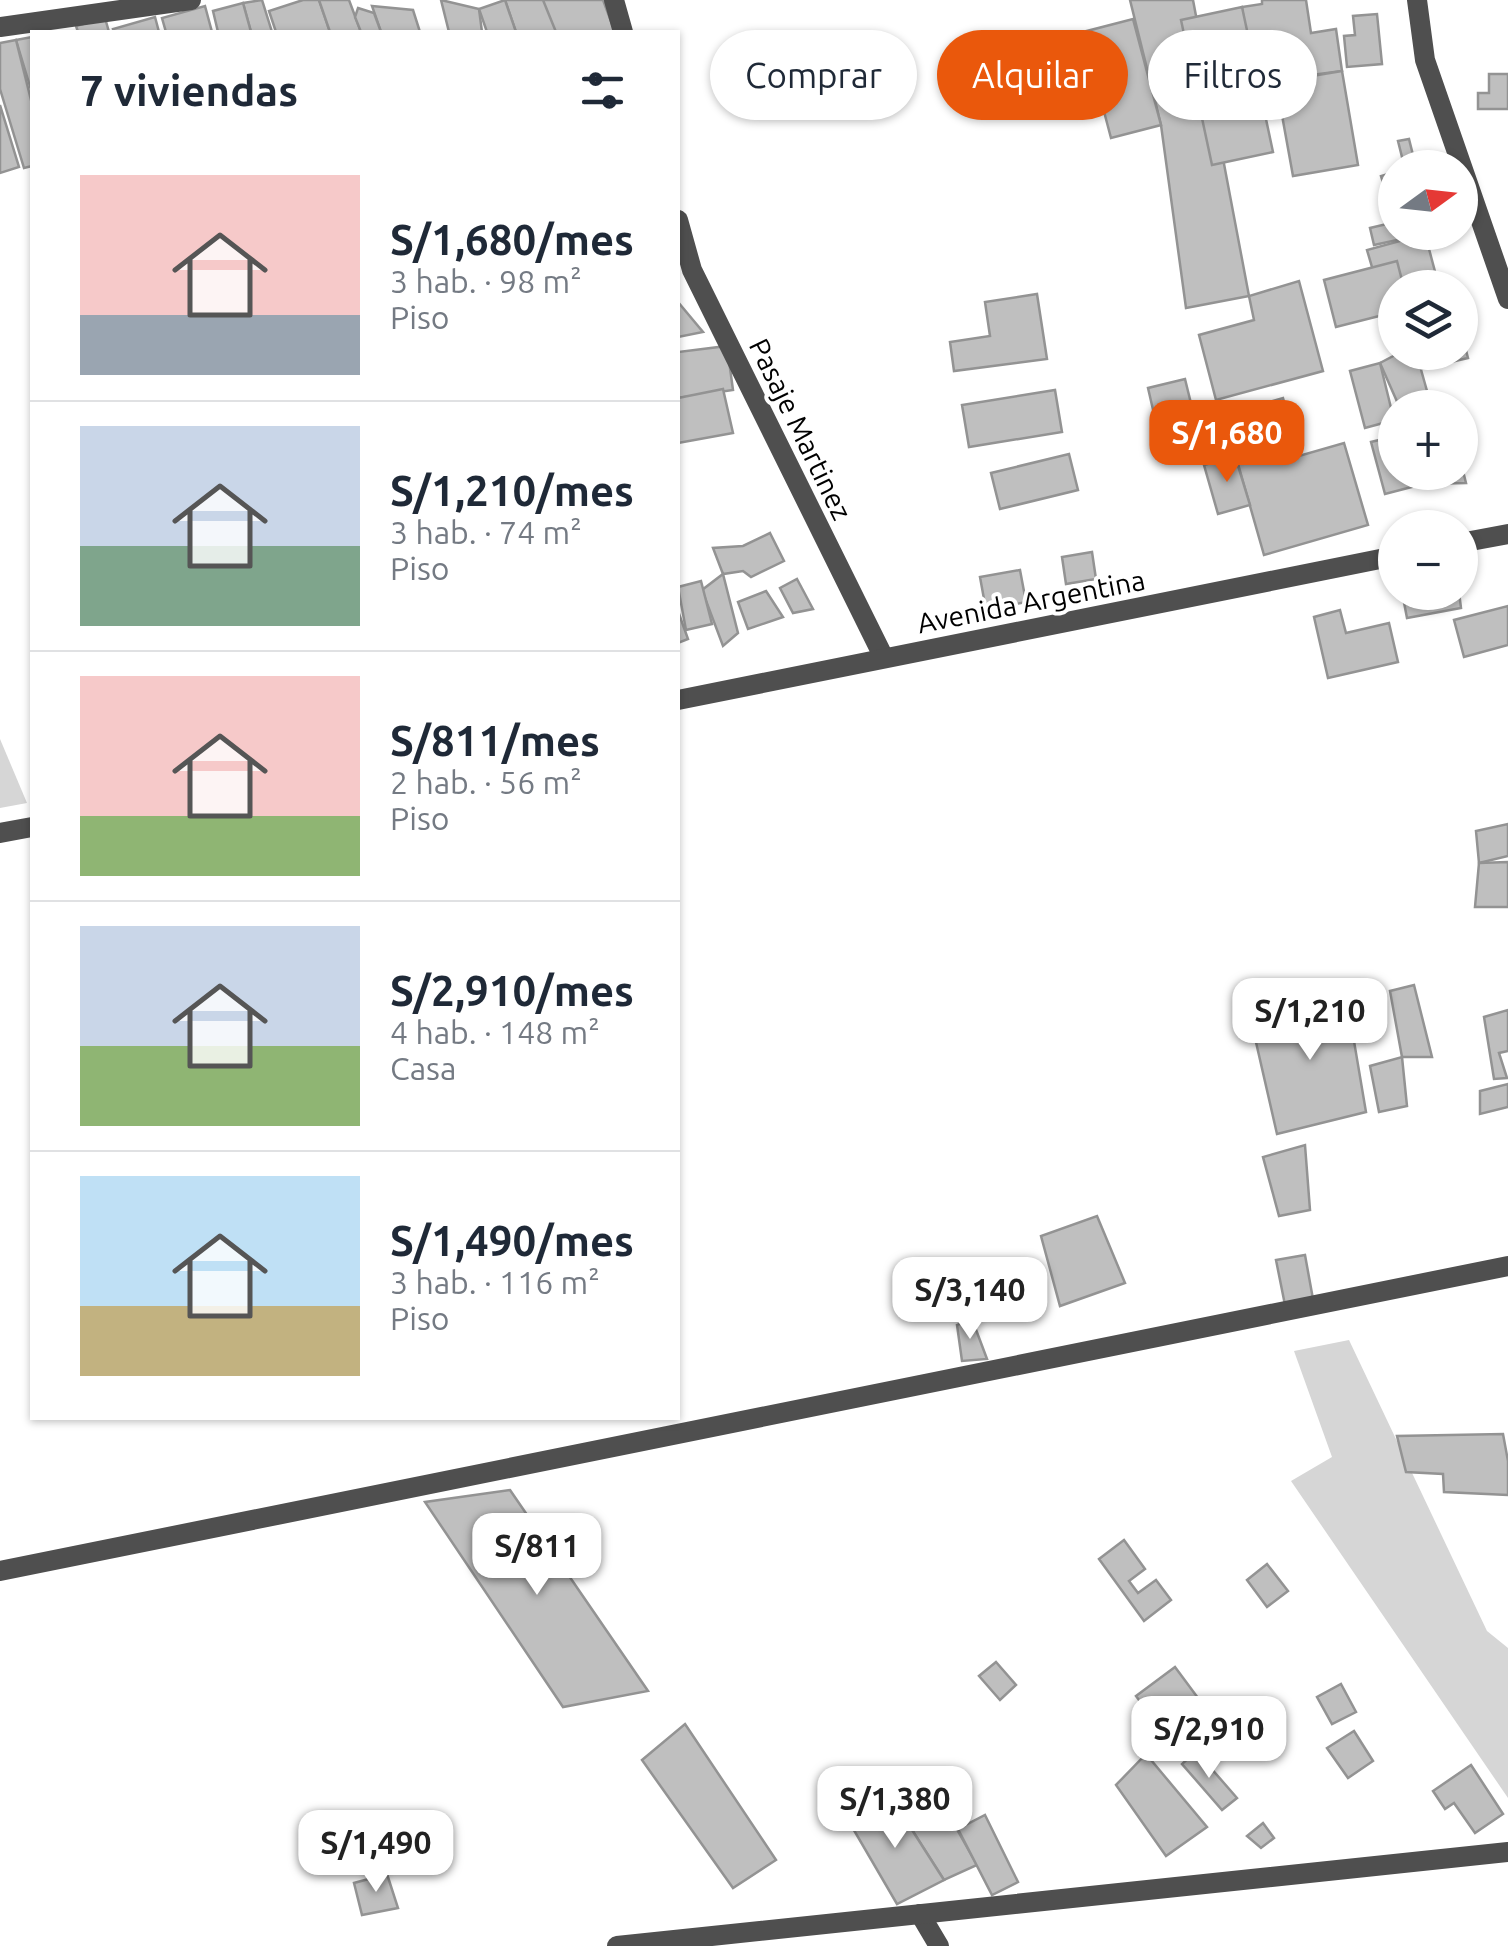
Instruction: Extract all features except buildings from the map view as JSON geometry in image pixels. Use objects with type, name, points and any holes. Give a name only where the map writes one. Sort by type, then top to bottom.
[{"type":"street","points":[[0,27],[191,0]]},
{"type":"street","points":[[614,0],[622,30]]},
{"type":"street","points":[[1418,0],[1424,60],[1508,299]]},
{"type":"street","name":"Pasaje Martinez","points":[[680,227],[692,270],[884,658]]},
{"type":"street","points":[[1478,540],[1508,534]]},
{"type":"street","name":"Avenida Argentina","points":[[680,700],[1378,559]]},
{"type":"street","points":[[0,833],[30,827]]},
{"type":"street","points":[[0,1572],[1508,1266]]},
{"type":"street","points":[[617,1946],[1508,1852]]},
{"type":"street","points":[[920,1914],[938,1946]]},
{"type":"shaded area","points":[[0,739],[27,803],[0,808]]},
{"type":"shaded area","points":[[1349,1340],[1487,1631],[1508,1648],[1508,1798],[1291,1481],[1332,1457],[1294,1351]]}]
